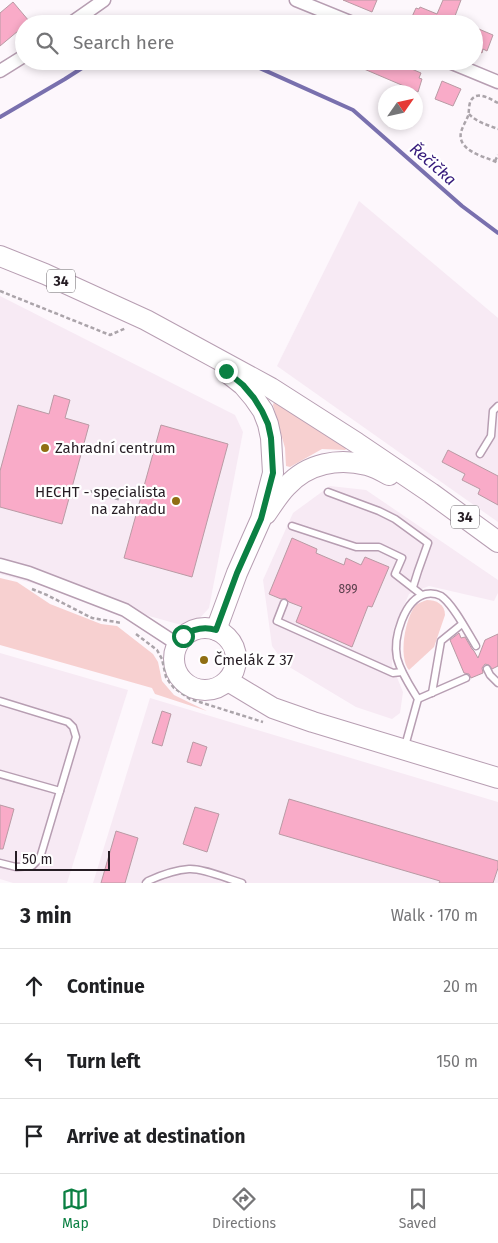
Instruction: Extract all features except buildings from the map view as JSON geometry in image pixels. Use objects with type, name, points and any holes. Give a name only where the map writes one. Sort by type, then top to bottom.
[{"type":"main road","name":"34","points":[[0,256],[45,274],[146,320],[271,388],[431,493],[498,542]]},
{"type":"main road","points":[[190,343],[243,385],[262,411],[268,424],[271,438],[273,473],[261,519],[237,573],[216,630]]},
{"type":"main road","points":[[261,519],[287,486],[297,477],[307,470],[328,463],[341,462],[368,466],[431,493]]},
{"type":"main road","points":[[201,628],[216,630],[227,637],[233,645],[236,654],[236,664],[233,673],[228,681],[220,687],[200,690],[191,687],[177,673],[174,664],[177,644],[183,636],[191,631],[201,628]]},
{"type":"main road","points":[[228,681],[273,708],[498,778]]},
{"type":"street","points":[[83,15],[104,0]]},
{"type":"street","points":[[296,0],[333,15]]},
{"type":"street","points":[[0,71],[15,62]]},
{"type":"street","points":[[469,70],[498,82]]},
{"type":"street","points":[[0,565],[29,573],[125,610],[177,644]]},
{"type":"lane","points":[[480,454],[491,436],[493,411],[498,406]]},
{"type":"lane","points":[[328,492],[379,511],[394,519],[428,543],[413,587]]},
{"type":"lane","points":[[292,526],[356,547],[379,547],[402,558],[395,574],[422,595]]},
{"type":"lane","points":[[405,749],[418,699],[402,672],[397,657],[398,630],[408,606],[422,595],[431,593],[441,596],[450,605],[476,646]]},
{"type":"lane","points":[[284,603],[277,621],[393,673],[402,672]]},
{"type":"lane","points":[[432,693],[441,641],[462,624]]},
{"type":"lane","points":[[498,672],[486,670],[498,683]]},
{"type":"lane","points":[[418,699],[466,678]]},
{"type":"lane","points":[[0,702],[68,722],[73,727],[76,737],[40,858],[32,866],[16,867],[0,863]]},
{"type":"lane","points":[[0,774],[60,791]]},
{"type":"lane","points":[[146,883],[165,873],[191,868],[242,883]]},
{"type":"path","points":[[498,103],[483,96],[477,96],[473,99],[460,134],[462,144],[474,153],[497,162],[498,155]]},
{"type":"path","points":[[469,114],[471,117],[498,129]]},
{"type":"path","points":[[0,290],[110,335],[146,320]]},
{"type":"path","points":[[90,491],[121,500]]},
{"type":"shaded area","points":[[359,201],[498,318],[498,522],[277,366]]},
{"type":"shaded area","points":[[0,296],[235,415],[243,432],[209,608],[197,621],[183,625],[174,623],[0,574]]},
{"type":"shaded area","points":[[275,399],[348,447],[345,450],[322,449],[290,467],[286,466],[285,448],[273,405]]},
{"type":"shaded area","points":[[330,486],[366,490],[498,580],[498,593],[494,601],[429,586],[409,594],[393,630],[392,665],[403,692],[400,713],[392,719],[356,707],[286,665],[272,646],[263,580],[293,513]]},
{"type":"shaded area","points":[[0,578],[17,582],[50,604],[101,624],[117,626],[153,654],[158,662],[162,681],[174,695],[207,711],[155,694],[152,688],[0,645]]},
{"type":"shaded area","points":[[427,600],[442,605],[445,615],[434,647],[409,670],[403,647],[406,628],[416,605]]},
{"type":"shaded area","points":[[0,653],[128,690],[67,883],[13,883],[0,879]]},
{"type":"shaded area","points":[[150,698],[498,802],[498,883],[93,883]]},
{"type":"waterway","name":"Řečička","points":[[0,117],[79,70]]},
{"type":"waterway","name":"Řečička","points":[[264,70],[353,110],[462,206],[498,233]]},
{"type":"place","name":"Zahradní centrum","points":[[45,448]]},
{"type":"place","name":"HECHT - specialista na zahradu","points":[[176,501]]},
{"type":"place","name":"Čmelák Z 37","points":[[204,660]]},
{"type":"route","points":[[183,636],[201,628],[216,630],[237,573],[261,519],[273,473],[271,438],[268,424],[254,398],[243,385],[226,371]]}]
